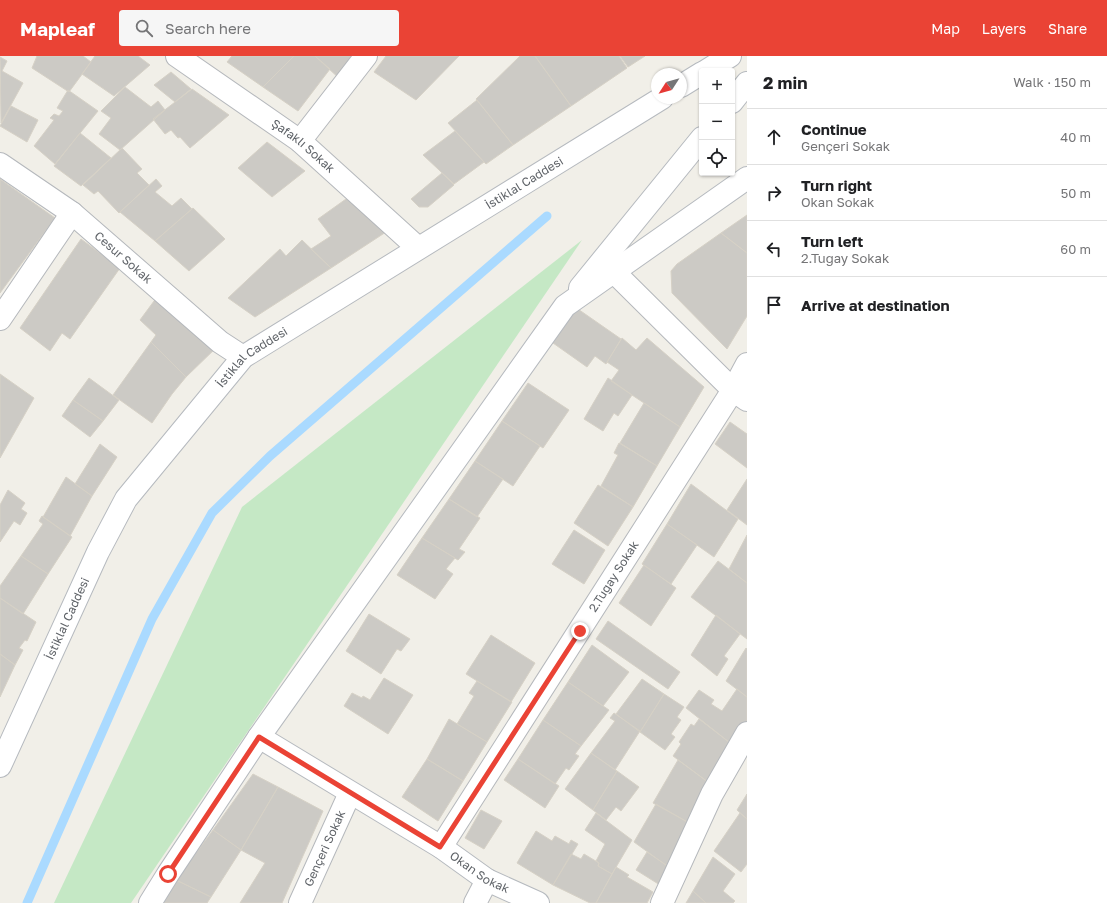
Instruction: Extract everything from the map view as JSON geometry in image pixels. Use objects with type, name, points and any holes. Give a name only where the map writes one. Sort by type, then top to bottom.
[{"type":"street","name":"Şafaklı Sokak","points":[[177,56],[300,141],[418,248]]},
{"type":"street","points":[[300,141],[366,56]]},
{"type":"street","points":[[711,68],[730,56]]},
{"type":"street","points":[[687,82],[699,75]]},
{"type":"street","points":[[735,98],[747,83]]},
{"type":"street","name":"İstiklal Caddesi","points":[[0,766],[98,552],[126,499],[243,357],[652,104]]},
{"type":"street","points":[[150,903],[259,737],[565,306],[700,140]]},
{"type":"street","name":"Cesur Sokak","points":[[0,164],[72,213],[220,342],[243,357]]},
{"type":"street","points":[[565,306],[747,178]]},
{"type":"street","points":[[0,319],[72,213]]},
{"type":"street","points":[[614,272],[740,395]]},
{"type":"street","name":"2.Tugay Sokak","points":[[440,847],[740,395],[747,364]]},
{"type":"street","points":[[662,903],[712,794],[747,733]]},
{"type":"street","name":"Okan Sokak","points":[[259,737],[440,847],[487,880],[538,903]]},
{"type":"street","name":"Gençeri Sokak","points":[[300,903],[350,793]]},
{"type":"street","points":[[476,903],[487,880]]},
{"type":"green space","points":[[582,240],[131,903],[54,903],[242,507]]},
{"type":"building","points":[[37,56],[83,56],[91,62],[69,92],[32,68]]},
{"type":"building","points":[[95,56],[138,56],[150,65],[114,96],[82,74]]},
{"type":"building","points":[[232,56],[294,56],[263,87],[227,62]]},
{"type":"building","points":[[294,56],[315,56],[330,69],[298,111],[263,87]]},
{"type":"building","points":[[315,56],[354,56],[341,80]]},
{"type":"building","points":[[386,56],[459,56],[416,100],[374,72]]},
{"type":"building","points":[[520,56],[535,56],[571,106],[513,145],[476,99]]},
{"type":"building","points":[[535,56],[619,56],[627,68],[571,106]]},
{"type":"building","points":[[620,56],[645,56],[628,67]]},
{"type":"building","points":[[0,57],[7,61],[2,71],[23,83],[1,123]]},
{"type":"building","points":[[171,72],[191,89],[175,102],[154,85]]},
{"type":"building","points":[[125,87],[151,107],[158,101],[165,110],[120,150],[99,134],[111,118],[101,111]]},
{"type":"building","points":[[192,89],[229,115],[190,148],[171,130],[165,134],[153,119]]},
{"type":"building","points":[[68,90],[98,111],[55,164],[34,146],[54,120],[50,118],[54,114],[59,116],[63,111],[57,108]]},
{"type":"building","points":[[477,100],[513,145],[486,164],[448,123]]},
{"type":"building","points":[[11,106],[38,120],[27,142],[0,126]]},
{"type":"building","points":[[455,131],[484,162],[454,184],[423,155]]},
{"type":"building","points":[[80,133],[111,158],[81,186],[54,166]]},
{"type":"building","points":[[267,142],[305,171],[272,197],[238,168]]},
{"type":"building","points":[[122,148],[142,169],[137,173],[149,185],[119,213],[98,191],[94,194],[83,185]]},
{"type":"building","points":[[442,173],[454,185],[428,207],[419,207],[411,199]]},
{"type":"building","points":[[0,179],[55,218],[0,293]]},
{"type":"building","points":[[156,179],[162,186],[155,192],[172,206],[181,198],[192,209],[155,241],[120,212]]},
{"type":"building","points":[[353,194],[386,232],[331,268],[311,249],[331,236],[318,219]]},
{"type":"building","points":[[193,208],[225,239],[189,271],[155,241]]},
{"type":"building","points":[[747,215],[747,253],[721,233]]},
{"type":"building","points":[[721,233],[747,253],[747,316],[727,349],[672,293],[671,271],[677,264]]},
{"type":"building","points":[[81,239],[120,268],[70,339],[62,333],[50,351],[20,328]]},
{"type":"building","points":[[302,240],[331,268],[255,317],[228,298],[280,249],[286,256]]},
{"type":"building","points":[[157,297],[219,345],[186,377],[151,342],[156,335],[140,320]]},
{"type":"building","points":[[575,307],[621,339],[606,364],[595,356],[587,367],[553,343],[568,321],[567,320]]},
{"type":"building","points":[[622,338],[636,350],[647,338],[704,387],[680,427],[611,381],[619,370],[607,362]]},
{"type":"building","points":[[151,342],[186,377],[152,423],[113,395]]},
{"type":"building","points":[[0,374],[34,398],[0,458]]},
{"type":"building","points":[[89,378],[119,400],[103,421],[73,400]]},
{"type":"building","points":[[608,378],[632,395],[618,416],[614,413],[603,431],[584,419]]},
{"type":"building","points":[[528,383],[569,410],[543,448],[502,421]]},
{"type":"building","points":[[73,400],[103,421],[90,437],[62,416]]},
{"type":"building","points":[[644,403],[680,427],[657,466],[620,443]]},
{"type":"building","points":[[502,421],[540,446],[513,486],[475,461]]},
{"type":"building","points":[[730,422],[747,434],[747,468],[715,444]]},
{"type":"building","points":[[619,443],[657,466],[633,507],[601,486],[618,455],[614,453]]},
{"type":"building","points":[[100,444],[117,457],[92,496],[75,484]]},
{"type":"building","points":[[475,461],[503,479],[477,517],[449,499]]},
{"type":"building","points":[[66,477],[92,496],[70,536],[43,517]]},
{"type":"building","points":[[747,479],[747,525],[727,510]]},
{"type":"building","points":[[691,484],[738,519],[714,557],[667,524]]},
{"type":"building","points":[[598,485],[633,507],[608,546],[574,523]]},
{"type":"building","points":[[8,490],[25,503],[21,509],[27,513],[20,525],[14,521],[0,542],[0,505]]},
{"type":"building","points":[[449,499],[480,518],[459,549],[465,552],[458,560],[422,538]]},
{"type":"building","points":[[42,516],[72,537],[48,574],[21,556],[43,524],[39,521]]},
{"type":"building","points":[[667,524],[697,545],[671,584],[642,564]]},
{"type":"building","points":[[574,530],[605,550],[584,584],[552,564]]},
{"type":"building","points":[[747,535],[747,583],[729,569]]},
{"type":"building","points":[[422,538],[455,558],[446,569],[453,574],[435,599],[397,575]]},
{"type":"building","points":[[21,556],[48,574],[23,614],[0,598],[0,586]]},
{"type":"building","points":[[718,561],[747,583],[747,639],[691,597]]},
{"type":"building","points":[[644,565],[676,588],[651,626],[619,603]]},
{"type":"building","points":[[0,598],[36,622],[27,641],[25,640],[19,648],[23,650],[15,665],[0,654]]},
{"type":"building","points":[[369,614],[410,639],[401,651],[397,649],[381,674],[346,651]]},
{"type":"building","points":[[716,615],[740,634],[724,656],[728,659],[717,676],[691,655]]},
{"type":"building","points":[[608,621],[680,672],[668,689],[596,639]]},
{"type":"building","points":[[491,635],[535,663],[511,702],[466,674]]},
{"type":"building","points":[[592,645],[629,672],[603,706],[568,682]]},
{"type":"building","points":[[746,648],[747,649],[747,697],[726,681]]},
{"type":"building","points":[[0,654],[15,665],[0,697]]},
{"type":"building","points":[[384,678],[413,695],[388,734],[344,706],[352,693],[370,700]]},
{"type":"building","points":[[642,679],[664,694],[640,732],[616,714]]},
{"type":"building","points":[[477,681],[512,702],[487,742],[457,724],[474,696],[469,693]]},
{"type":"building","points":[[568,682],[609,710],[581,746],[543,720]]},
{"type":"building","points":[[737,689],[747,697],[747,724],[734,746],[686,708],[699,690],[714,700],[711,704],[722,711]]},
{"type":"building","points":[[664,694],[684,707],[677,717],[681,720],[671,734],[675,737],[665,750],[640,732]]},
{"type":"building","points":[[614,713],[640,731],[615,770],[591,753],[615,721],[610,718]]},
{"type":"building","points":[[449,719],[487,742],[463,781],[427,759]]},
{"type":"building","points":[[699,719],[734,746],[712,785],[673,756],[681,744],[679,742],[691,724],[694,726]]},
{"type":"building","points":[[543,720],[581,746],[575,754],[579,756],[569,770],[566,768],[555,784],[518,759]]},
{"type":"building","points":[[591,753],[617,771],[593,810],[565,789]]},
{"type":"building","points":[[427,759],[463,781],[438,821],[402,797]]},
{"type":"building","points":[[518,759],[559,786],[545,808],[504,780]]},
{"type":"building","points":[[678,760],[712,785],[691,824],[653,803]]},
{"type":"building","points":[[617,771],[639,787],[621,811],[616,807],[606,820],[593,810]]},
{"type":"building","points":[[253,774],[278,787],[241,850],[213,830]]},
{"type":"building","points":[[278,787],[323,811],[282,903],[240,903],[265,863],[241,850]]},
{"type":"building","points":[[747,794],[747,819],[737,810]]},
{"type":"building","points":[[656,804],[691,824],[667,866],[634,842]]},
{"type":"building","points":[[481,810],[502,821],[484,849],[465,838]]},
{"type":"building","points":[[596,813],[632,840],[612,874],[598,866],[599,863],[596,861],[605,844],[585,830]]},
{"type":"building","points":[[740,813],[747,819],[747,864],[741,872],[714,851]]},
{"type":"building","points":[[213,830],[241,850],[211,897],[176,880]]},
{"type":"building","points":[[536,831],[552,841],[555,836],[569,844],[571,840],[578,844],[553,885],[517,863]]},
{"type":"building","points":[[647,852],[669,867],[660,885],[636,870]]},
{"type":"building","points":[[571,854],[581,859],[584,854],[599,863],[598,866],[612,874],[596,903],[590,903],[553,885]]},
{"type":"building","points":[[713,857],[735,874],[723,891],[735,901],[733,903],[706,903],[693,891]]},
{"type":"building","points":[[616,867],[629,875],[627,877],[653,892],[647,903],[596,903]]},
{"type":"building","points":[[176,880],[211,897],[207,903],[160,903]]},
{"type":"building","points":[[693,891],[706,903],[686,903]]},
{"type":"waterway","points":[[27,903],[152,619],[212,513],[270,456],[547,216]]},
{"type":"route","points":[[168,874],[259,737],[440,847],[580,631]]}]
